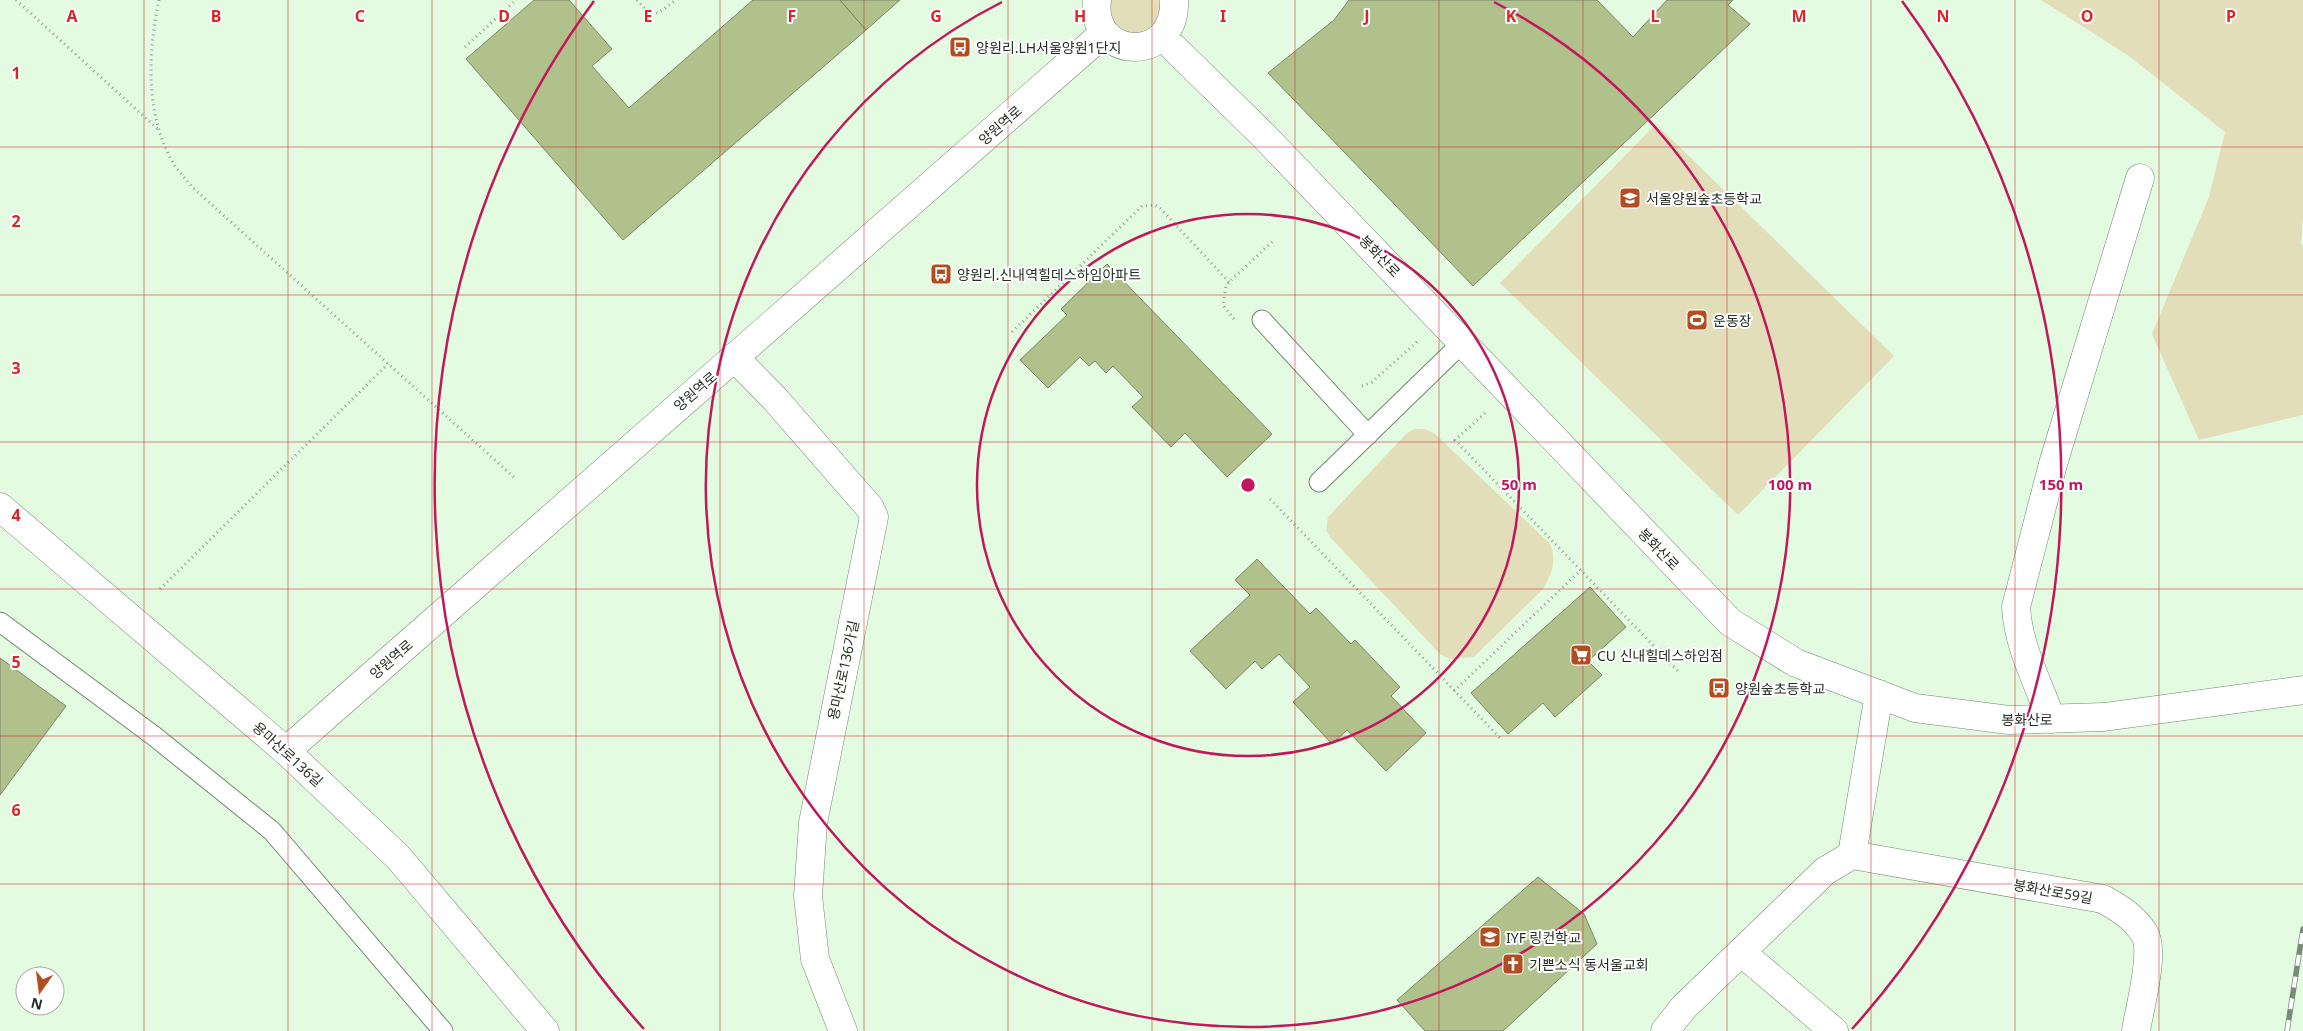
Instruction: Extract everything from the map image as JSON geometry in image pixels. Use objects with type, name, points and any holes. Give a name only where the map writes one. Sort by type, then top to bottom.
[{"type":"street","points":[[1097,0],[1098,22],[1104,33],[1114,42],[1133,47],[1168,42],[1174,13],[1174,0]]},
{"type":"street","name":"양원역로","points":[[286,751],[1104,33]]},
{"type":"street","name":"봉화산로","points":[[1168,42],[1264,136],[1730,622],[1796,663],[1915,708],[2009,720],[2104,717],[2303,690]]},
{"type":"street","points":[[2051,719],[2017,626],[2016,607],[2053,464],[2140,178]]},
{"type":"street","name":"용마산로136가길","points":[[734,357],[870,508],[874,517],[813,823],[808,896],[815,959],[842,1031]]},
{"type":"street","name":"용마산로136길","points":[[0,507],[286,751],[398,857],[545,1031]]},
{"type":"street","points":[[1665,1031],[1683,1008],[1825,871],[1852,855],[1879,694]]},
{"type":"street","name":"봉화산로59길","points":[[1852,855],[2103,899],[2126,913],[2145,934],[2149,952],[2136,1031]]},
{"type":"street","points":[[1741,952],[1834,1031]]},
{"type":"lane","points":[[1262,320],[1368,435]]},
{"type":"lane","points":[[1319,482],[1463,342]]},
{"type":"lane","points":[[0,622],[154,736],[272,831],[443,1031]]},
{"type":"path","points":[[16,0],[160,131]]},
{"type":"path","points":[[159,0],[150,57],[154,98],[160,131],[172,161],[191,186],[516,479]]},
{"type":"path","points":[[465,47],[516,0]]},
{"type":"path","points":[[637,0],[649,12],[658,14],[676,0]]},
{"type":"path","points":[[1012,332],[1142,206],[1155,205],[1161,209],[1229,282]]},
{"type":"path","points":[[1224,309],[1223,298],[1229,282],[1273,240]]},
{"type":"path","points":[[1354,384],[1363,386],[1372,382],[1419,340]]},
{"type":"path","points":[[160,589],[388,364]]},
{"type":"path","points":[[1487,411],[1456,440],[1678,671]]},
{"type":"path","points":[[1270,500],[1502,740]]},
{"type":"path","points":[[1454,690],[1580,570]]},
{"type":"shaded area","points":[[1110,0],[1159,0],[1160,8],[1151,28],[1145,32],[1131,35],[1123,32],[1111,21]]},
{"type":"shaded area","points":[[2041,0],[2303,0],[2303,216],[2301,243],[2303,246],[2303,415],[2199,440],[2152,334],[2209,197],[2225,132],[2129,56]]},
{"type":"shaded area","name":"운동장","points":[[1656,124],[1894,356],[1738,515],[1500,283]]},
{"type":"shaded area","points":[[1414,429],[1424,429],[1434,433],[1550,544],[1552,550],[1552,567],[1543,589],[1474,657],[1450,659],[1440,654],[1330,537],[1326,530],[1328,517],[1406,434]]},
{"type":"building","points":[[534,0],[569,0],[612,49],[592,66],[629,108],[753,0],[840,0],[866,30],[623,240],[466,59]]},
{"type":"building","points":[[840,0],[900,0],[866,30]]},
{"type":"building","points":[[1349,0],[1597,0],[1633,37],[1667,0],[1733,0],[1728,5],[1750,24],[1473,286],[1268,73],[1334,20]]},
{"type":"building","points":[[1107,264],[1272,434],[1227,477],[1185,433],[1171,447],[1132,407],[1143,397],[1113,366],[1106,373],[1095,361],[1089,366],[1080,357],[1048,388],[1020,360],[1067,315],[1061,309]]},
{"type":"building","points":[[1257,559],[1310,614],[1316,608],[1351,644],[1355,640],[1400,687],[1391,696],[1426,733],[1386,771],[1347,730],[1332,744],[1293,702],[1310,687],[1279,654],[1262,669],[1255,661],[1226,689],[1190,651],[1250,595],[1235,580]]},
{"type":"building","points":[[1590,587],[1626,627],[1588,661],[1602,675],[1555,717],[1543,703],[1508,734],[1471,693]]},
{"type":"building","points":[[0,658],[66,706],[0,795]]},
{"type":"building","points":[[1538,877],[1584,914],[1597,944],[1503,1031],[1425,1031],[1397,1000]]},
{"type":"railway","points":[[2287,1031],[2303,929]]},
{"type":"place","name":"양원리.LH서울양원1단지","points":[[960,47]]},
{"type":"place","name":"서울양원숲초등학교","points":[[1630,198]]},
{"type":"place","name":"양원리.신내역힐데스하임아파트","points":[[941,274]]},
{"type":"place","name":"운동장","points":[[1697,320]]},
{"type":"place","name":"CU 신내힐데스하임점","points":[[1581,655]]},
{"type":"place","name":"양원숲초등학교","points":[[1719,688]]},
{"type":"place","name":"IYF 링컨학교","points":[[1490,937]]},
{"type":"place","name":"기쁜소식 동서울교회","points":[[1513,964]]}]
